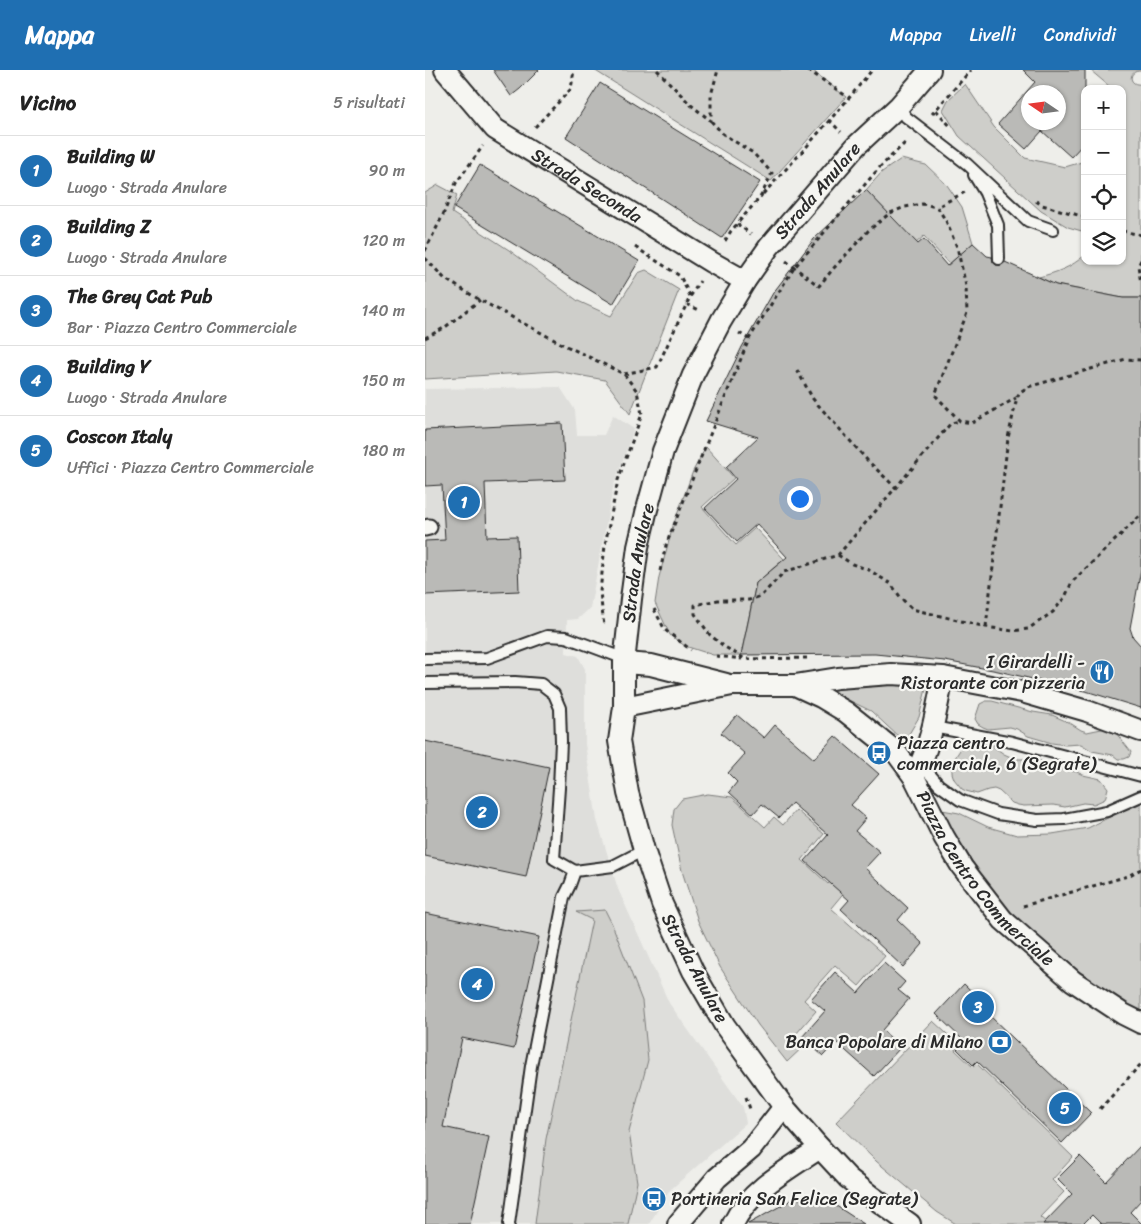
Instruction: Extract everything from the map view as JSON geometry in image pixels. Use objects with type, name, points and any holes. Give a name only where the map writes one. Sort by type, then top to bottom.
[{"type":"street","name":"Strada Seconda","points":[[445,70],[495,129],[745,281]]},
{"type":"street","name":"Strada Anulare","points":[[910,1224],[849,1178],[820,1148],[784,1107],[725,1026],[693,971],[662,904],[643,850],[628,792],[619,741],[624,707],[624,661],[638,547],[663,450],[693,374],[721,321],[745,281],[769,247],[856,146],[899,106],[930,70]]},
{"type":"street","name":"Piazza Centro Commerciale","points":[[624,661],[651,665],[732,685]]},
{"type":"street","name":"Piazza Centro Commerciale","points":[[624,707],[732,685],[795,685],[838,678],[891,674],[943,677],[1022,692],[1087,711],[1141,731]]},
{"type":"street","points":[[917,771],[933,727],[943,677]]},
{"type":"street","name":"Piazza Centro Commerciale","points":[[795,685],[821,697],[846,712],[917,771],[944,837],[962,868],[1003,920],[1073,981],[1123,1014],[1141,1023]]},
{"type":"street","points":[[678,1224],[717,1178],[751,1149],[784,1107]]},
{"type":"street","points":[[733,1224],[749,1201],[764,1187],[820,1148]]},
{"type":"lane","points":[[899,106],[906,117],[967,164],[1028,221],[1053,230]]},
{"type":"lane","points":[[967,164],[985,193],[998,226],[999,259]]},
{"type":"lane","points":[[425,659],[487,658],[547,636],[566,637],[624,661]]},
{"type":"lane","points":[[425,683],[515,682],[541,684],[554,694],[560,708],[561,741],[554,859],[575,871],[613,866],[643,850]]},
{"type":"lane","points":[[933,727],[1012,742],[1141,776]]},
{"type":"lane","points":[[917,771],[960,800],[998,814],[1037,820],[1064,819],[1107,811],[1141,796]]},
{"type":"lane","points":[[509,1224],[531,1066],[564,897],[575,871]]},
{"type":"path","points":[[526,148],[536,125],[571,88],[574,70]]},
{"type":"path","points":[[657,70],[691,105],[711,121],[711,95],[718,70]]},
{"type":"path","points":[[808,70],[849,98]]},
{"type":"path","points":[[761,196],[801,153],[872,70]]},
{"type":"path","points":[[931,116],[971,70]]},
{"type":"path","points":[[425,250],[443,216],[456,183],[495,129]]},
{"type":"path","points":[[658,578],[666,545],[749,339],[794,268],[879,168],[907,141]]},
{"type":"path","points":[[794,268],[819,286],[868,231],[890,213],[905,207],[922,204],[937,207],[979,184]]},
{"type":"path","points":[[937,207],[946,221],[957,247],[966,286],[967,313],[935,395],[960,421]]},
{"type":"path","points":[[1126,232],[1141,234]]},
{"type":"path","points":[[635,247],[681,276],[690,297]]},
{"type":"path","points":[[1141,260],[1138,266],[1141,283]]},
{"type":"path","points":[[425,338],[445,328],[480,300]]},
{"type":"path","points":[[745,659],[725,647],[710,634],[695,614],[695,604],[718,600],[749,600],[761,596],[785,572],[837,555],[951,423],[960,421],[972,423],[1017,397],[1027,387],[1126,359],[1141,360]]},
{"type":"path","points":[[797,370],[813,400],[867,460],[896,488]]},
{"type":"path","points":[[986,627],[1008,438],[1017,397]]},
{"type":"path","points":[[837,555],[852,564],[869,570],[891,584],[912,609],[1013,632],[1028,629],[1053,612],[1065,597],[1072,582],[1141,515]]},
{"type":"path","points":[[600,592],[652,605],[665,630],[689,649],[695,651]]},
{"type":"path","points":[[709,656],[777,659]]},
{"type":"path","points":[[1003,920],[1016,908],[1129,876],[1141,869]]},
{"type":"path","points":[[1100,1109],[1141,1064]]},
{"type":"shaded area","points":[[594,70],[812,70],[846,97],[771,181]]},
{"type":"shaded area","points":[[1090,70],[1141,70],[1134,73],[1131,78],[1134,83],[1141,84],[1141,298],[1123,298],[1056,285],[1039,277],[1063,269],[1081,258],[1081,265],[1126,265],[1126,85],[1108,85]]},
{"type":"shaded area","points":[[965,84],[994,127],[1025,158],[1065,167],[1081,162],[1081,231],[1068,227],[1041,211],[959,136],[943,110],[948,100]]},
{"type":"shaded area","points":[[901,159],[926,165],[947,185],[962,207],[973,243],[949,264],[924,236],[907,251],[893,218],[866,190],[882,172]]},
{"type":"shaded area","points":[[438,185],[457,195],[452,213],[509,250],[578,301],[611,316],[638,273],[646,270],[679,290],[630,414],[605,380],[556,371],[425,379],[425,193]]},
{"type":"shaded area","points":[[560,387],[575,410],[577,435],[604,435],[613,415],[634,429],[613,488],[590,608],[578,619],[567,620],[566,653],[578,656],[585,669],[585,744],[597,820],[618,889],[669,1003],[743,1107],[746,1123],[670,1190],[649,1224],[425,1224],[425,389]]},
{"type":"shaded area","points":[[706,447],[734,478],[702,507],[736,545],[755,528],[784,559],[756,583],[741,655],[713,655],[685,646],[670,635],[655,603],[659,577],[673,526],[693,471]]},
{"type":"shaded area","points":[[863,684],[903,685],[926,689],[919,717],[906,739],[900,738],[871,711],[828,690]]},
{"type":"shaded area","points":[[986,701],[1052,715],[1087,732],[1106,728],[1111,729],[1131,752],[1129,757],[1118,759],[1113,755],[1092,751],[1081,744],[1065,745],[1052,743],[1028,736],[1010,727],[988,729],[978,724],[975,719],[980,704]]},
{"type":"shaded area","points":[[980,743],[994,747],[1015,759],[1041,761],[1052,767],[1101,779],[1108,788],[1105,799],[1094,804],[1083,803],[1065,807],[1053,805],[1024,806],[1012,803],[994,789],[977,794],[966,791],[954,779],[952,762],[962,747],[968,744]]},
{"type":"shaded area","points":[[708,794],[732,797],[765,827],[774,817],[783,825],[796,810],[824,834],[802,860],[828,884],[838,873],[851,884],[831,908],[885,956],[859,986],[835,965],[804,1000],[816,1011],[796,1034],[806,1044],[787,1062],[758,1025],[720,967],[698,921],[682,871],[672,825],[674,809],[682,799]]},
{"type":"shaded area","points":[[1141,801],[1141,1014],[1062,961],[1033,935],[1003,904],[979,872],[942,810],[959,813],[988,827],[1017,835],[1052,834],[1088,828]]},
{"type":"shaded area","points":[[605,910],[642,1001],[648,1060],[629,1132],[637,1182],[628,1224],[535,1224],[546,1139],[592,920],[576,912]]},
{"type":"shaded area","points":[[933,1021],[959,1045],[955,1050],[973,1067],[977,1064],[1073,1157],[1052,1180],[1064,1192],[1040,1217],[1048,1224],[956,1224],[937,1212],[876,1161],[836,1122]]},
{"type":"building","points":[[493,70],[539,70],[511,96]]},
{"type":"building","points":[[1023,70],[1085,70],[1085,85],[1081,85],[1081,146],[1071,157],[1042,131],[1026,149],[998,124],[1021,98],[1021,130],[1066,130],[1066,85],[1032,85],[1035,82]]},
{"type":"building","points":[[600,83],[760,182],[722,238],[566,137]]},
{"type":"building","points":[[480,165],[639,261],[613,304],[454,208]]},
{"type":"building","points":[[866,190],[918,244],[924,239],[947,266],[973,243],[987,256],[992,257],[996,265],[1002,265],[1005,262],[1056,285],[1123,298],[1141,298],[1141,569],[1130,628],[1133,637],[1141,646],[1141,708],[1089,692],[945,661],[875,654],[741,655],[756,583],[787,557],[757,524],[737,542],[705,508],[736,479],[726,467],[758,437],[706,421],[742,347],[773,293],[814,239]]},
{"type":"building","points":[[562,423],[565,480],[485,483],[487,537],[517,536],[519,591],[425,595],[425,541],[445,540],[442,485],[425,486],[425,430]]},
{"type":"building","points":[[737,715],[764,738],[775,725],[814,759],[835,736],[879,774],[851,805],[866,818],[855,831],[880,852],[865,868],[908,908],[898,920],[923,944],[903,967],[841,909],[849,900],[805,861],[828,835],[792,803],[779,818],[762,804],[753,814],[729,792],[737,782],[728,773],[745,754],[721,733]]},
{"type":"building","points":[[425,741],[549,767],[526,877],[425,856]]},
{"type":"building","points":[[425,913],[539,937],[514,1049],[462,1038],[443,1127],[489,1137],[470,1224],[425,1224]]},
{"type":"building","points":[[884,963],[905,982],[898,990],[909,999],[882,1030],[901,1047],[874,1076],[836,1042],[823,1056],[802,1037],[825,1011],[811,999],[835,972],[858,993]]},
{"type":"building","points":[[964,984],[992,1011],[989,1015],[1091,1113],[1062,1143],[977,1061],[973,1065],[957,1049],[965,1042],[936,1014]]},
{"type":"building","points":[[1141,1145],[1141,1200],[1130,1212],[1141,1224],[1101,1224],[1092,1215],[1083,1224],[1043,1224],[1072,1194],[1057,1179],[1080,1156],[1106,1182]]},
{"type":"building","points":[[824,1198],[864,1224],[748,1224],[793,1199]]},
{"type":"place","name":"Building W","points":[[464,502]]},
{"type":"place","name":"I Girardelli - Ristorante con pizzeria","points":[[1102,672]]},
{"type":"place","name":"Piazza centro commerciale, 6 (Segrate)","points":[[879,753]]},
{"type":"place","name":"Building Z","points":[[482,812]]},
{"type":"place","name":"Building Y","points":[[477,984]]},
{"type":"place","name":"The Grey Cat Pub","points":[[978,1007]]},
{"type":"place","name":"Banca Popolare di Milano","points":[[1000,1042]]},
{"type":"place","name":"Coscon Italy","points":[[1065,1108]]},
{"type":"place","name":"Portineria San Felice (Segrate)","points":[[654,1199]]}]
